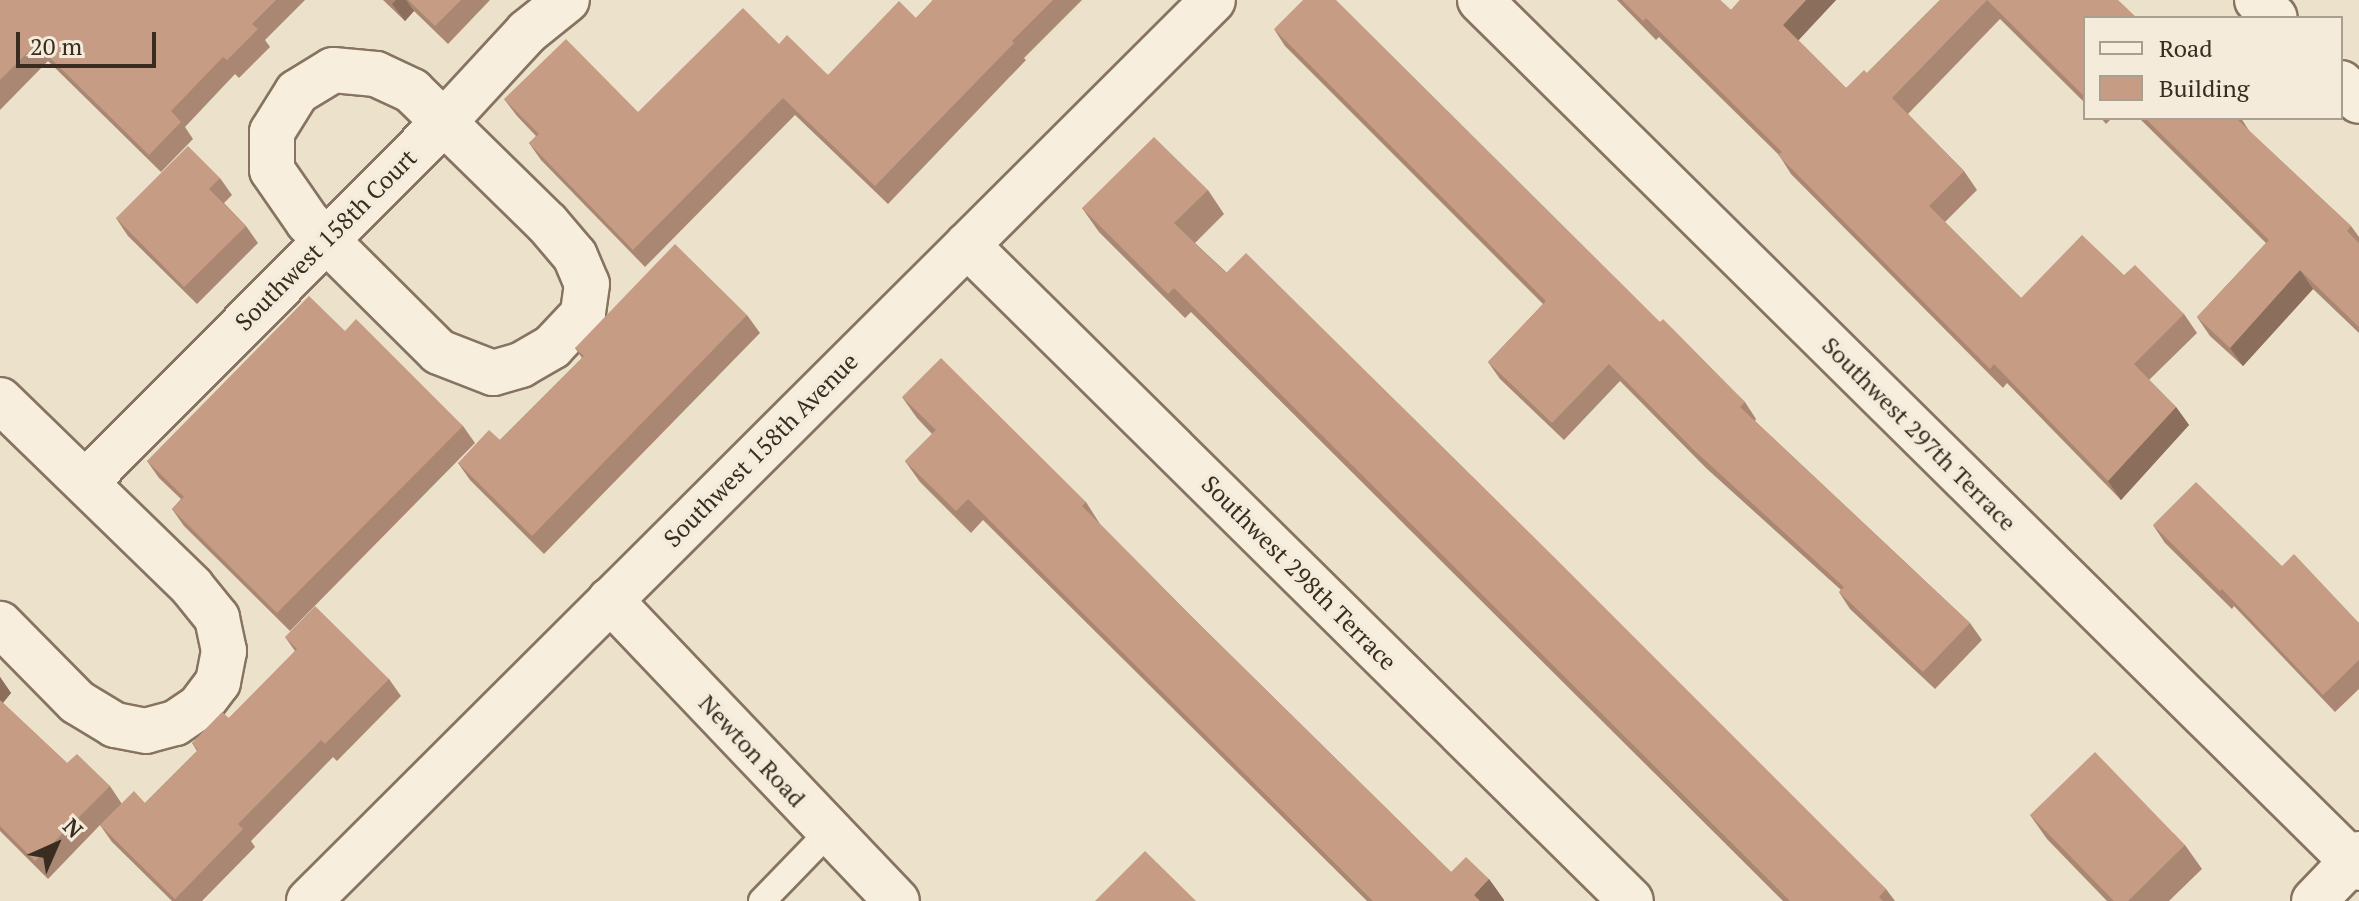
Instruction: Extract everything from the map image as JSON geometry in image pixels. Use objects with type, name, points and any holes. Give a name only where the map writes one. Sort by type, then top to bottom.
[{"type":"street","name":"Southwest 158th Court","points":[[87,481],[445,121],[527,32],[567,0]]},
{"type":"street","name":"Southwest 158th Avenue","points":[[309,901],[1213,0]]},
{"type":"street","name":"Southwest 297th Terrace","points":[[1480,0],[2357,861]]},
{"type":"street","points":[[2257,0],[2273,16]]},
{"type":"street","points":[[333,70],[376,74],[412,91],[547,223],[575,256],[587,284],[583,314],[552,347],[521,365],[493,373],[439,352],[325,240],[288,197],[272,170],[272,132],[297,92],[333,70]]},
{"type":"street","points":[[2343,85],[2359,101]]},
{"type":"street","name":"Southwest 298th Terrace","points":[[967,245],[1631,901]]},
{"type":"street","points":[[0,400],[87,481],[192,587],[217,618],[224,651],[218,682],[199,707],[175,723],[146,731],[115,725],[77,702],[0,624]]},
{"type":"street","name":"Newton Road","points":[[610,600],[828,833],[897,901]]},
{"type":"street","points":[[2314,901],[2357,861]]},
{"type":"lane","points":[[762,901],[828,833]]},
{"type":"building","points":[[0,0],[276,0],[252,24],[258,29],[227,60],[223,57],[171,111],[181,122],[149,155],[36,44],[0,80]]},
{"type":"building","points":[[408,0],[461,0],[435,26]]},
{"type":"building","points":[[933,0],[1053,0],[875,186],[783,98],[633,250],[529,143],[539,134],[504,99],[566,39],[638,112],[743,8],[779,44],[787,35],[828,75],[899,1],[916,18]]},
{"type":"building","points":[[1303,0],[1336,0],[1660,322],[1663,319],[1745,402],[1740,407],[1970,623],[1923,672],[1839,592],[1844,587],[1695,451],[1609,364],[1552,423],[1488,362],[1546,301],[1274,29]]},
{"type":"building","points":[[1622,0],[1720,0],[1731,10],[1740,0],[1806,0],[1783,25],[1846,88],[1864,70],[1867,73],[1940,0],[1987,0],[1892,98],[1964,171],[1929,206],[2021,298],[2082,235],[2124,275],[2135,265],[2184,314],[2134,364],[2176,407],[2108,481],[1994,364],[1990,369],[1778,155],[1782,152],[1646,18],[1643,21]]},
{"type":"building","points":[[1987,0],[2118,0],[2135,16],[2083,16],[2083,95]]},
{"type":"building","points":[[2147,120],[2238,120],[2351,226],[2347,231],[2359,243],[2359,327],[2300,270],[2230,348],[2197,317],[2269,240]]},
{"type":"building","points":[[1154,137],[1208,190],[1174,223],[1226,273],[1246,253],[1886,889],[1879,897],[1883,901],[1790,901],[1174,288],[1168,294],[1082,208]]},
{"type":"building","points":[[188,146],[220,178],[209,189],[246,226],[184,287],[116,218]]},
{"type":"building","points":[[675,244],[747,315],[532,536],[458,463],[489,430],[500,440],[584,356],[575,348]]},
{"type":"building","points":[[309,296],[345,331],[356,319],[463,426],[277,613],[172,509],[184,497],[147,461]]},
{"type":"building","points":[[941,358],[1086,502],[1082,506],[1193,618],[1451,872],[1466,857],[1489,879],[1474,895],[1480,901],[1373,901],[968,499],[956,511],[905,461],[936,430],[902,397]]},
{"type":"building","points":[[2196,482],[2282,566],[2294,554],[2359,623],[2359,660],[2323,695],[2222,589],[2220,591],[2153,525]]},
{"type":"building","points":[[315,606],[389,679],[325,744],[321,740],[238,824],[243,829],[175,899],[100,825],[134,791],[145,803],[198,750],[192,743],[222,712],[229,718],[264,683],[297,649],[285,637]]},
{"type":"building","points":[[0,700],[67,763],[77,754],[110,786],[35,861],[0,826]]},
{"type":"building","points":[[2095,752],[2185,845],[2128,901],[2114,901],[2030,815]]},
{"type":"building","points":[[1145,851],[1196,901],[1095,901]]}]
